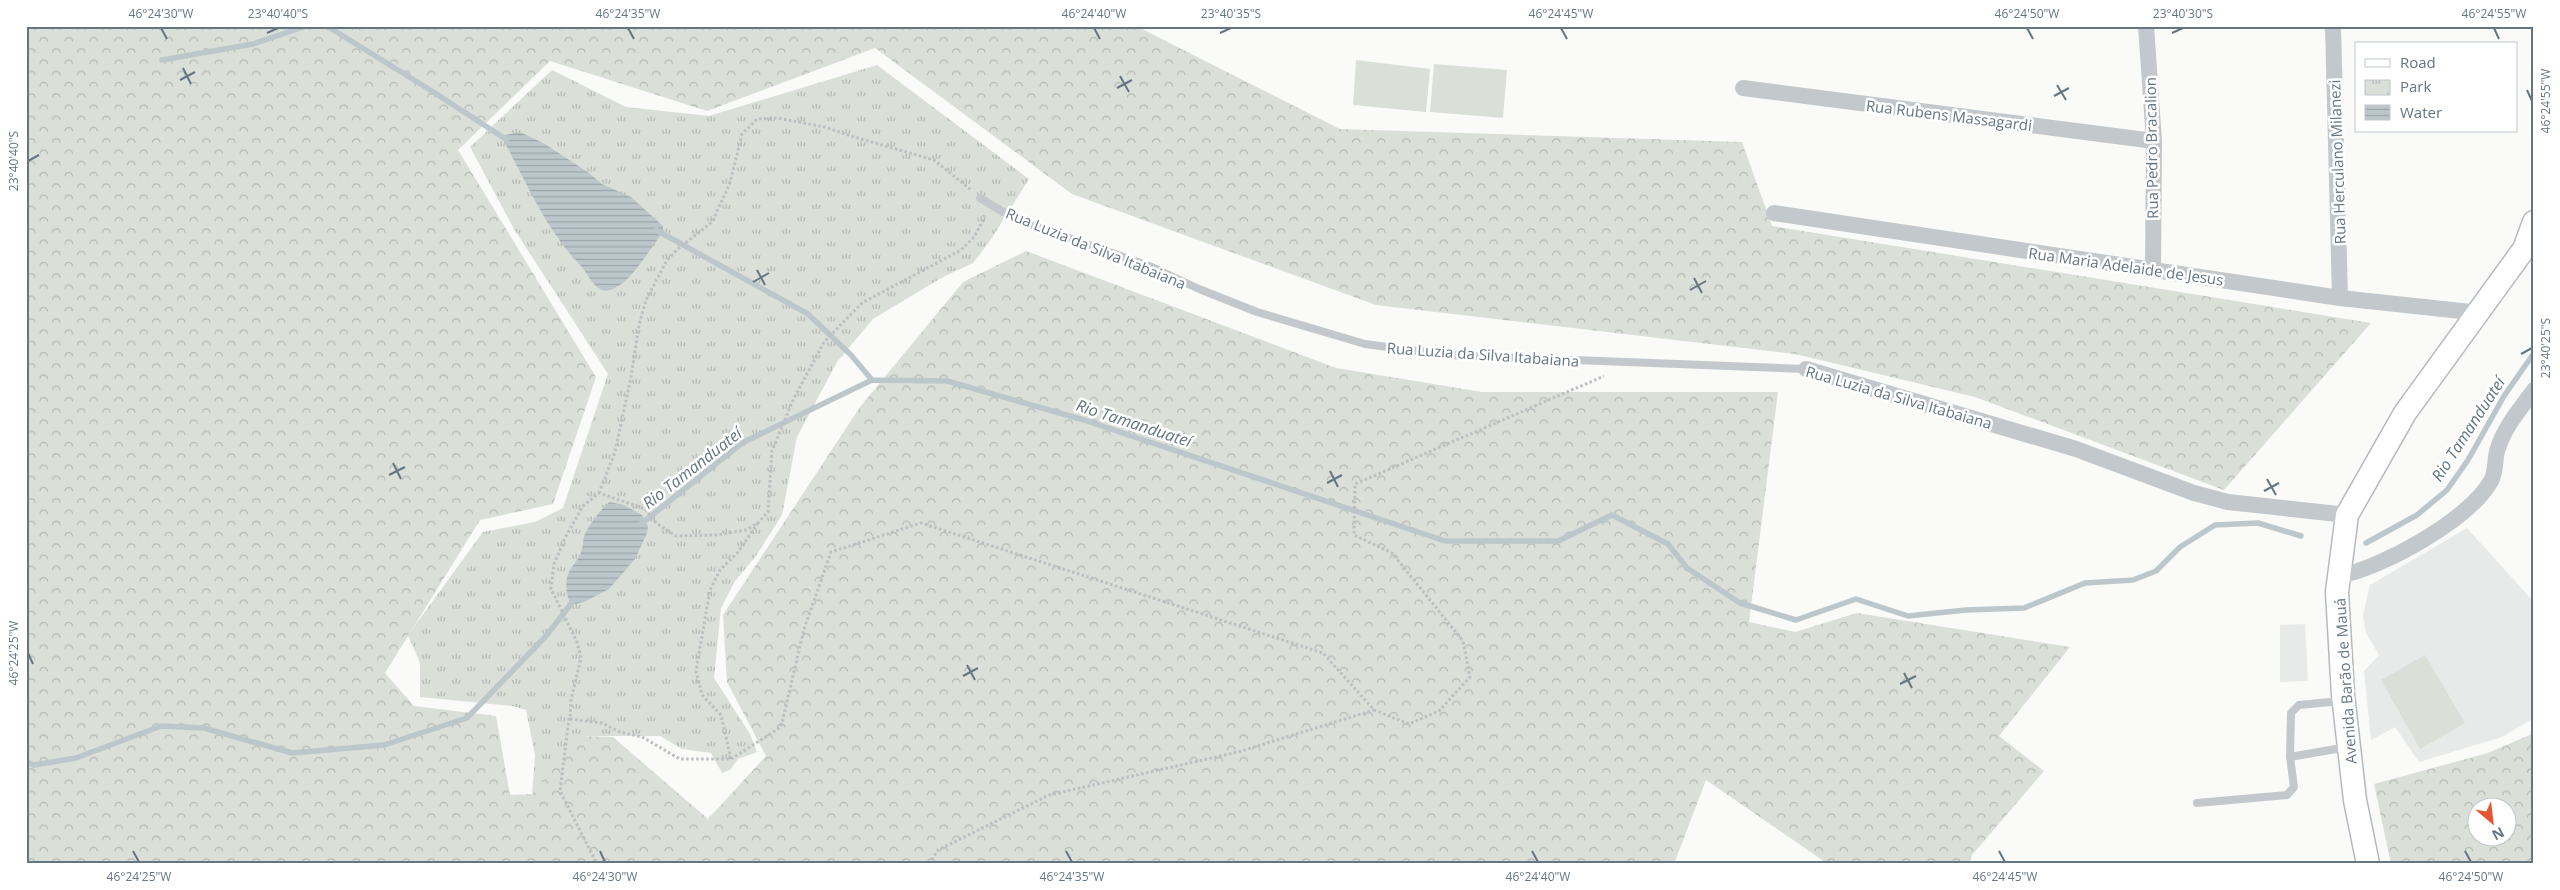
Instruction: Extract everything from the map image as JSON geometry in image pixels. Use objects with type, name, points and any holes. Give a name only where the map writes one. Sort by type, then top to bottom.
[{"type":"street","name":"Rua Pedro Bracalion","points":[[2146,26],[2154,141],[2153,270]]},
{"type":"street","name":"Rua Herculano Milanezi","points":[[2333,26],[2340,298]]},
{"type":"street","name":"Rua Rubens Massagardi","points":[[1743,88],[2154,141]]},
{"type":"street","name":"Rua Maria Adelaide de Jesus","points":[[1774,213],[2340,298],[2480,313]]},
{"type":"street","name":"Avenida Barão de Mauá","points":[[2368,864],[2355,800],[2344,701],[2338,592],[2347,515],[2405,413],[2480,313],[2529,252],[2534,222]]},
{"type":"street","name":"Rua Luzia da Silva Itabaiana","points":[[1806,369],[2076,449],[2194,493],[2228,502],[2347,515]]},
{"type":"street","points":[[2339,576],[2376,566],[2460,514],[2490,482],[2494,472],[2497,449],[2502,437],[2534,390]]},
{"type":"lane","name":"Rua Luzia da Silva Itabaiana","points":[[980,198],[1015,219],[1152,267],[1199,290],[1257,312],[1365,344],[1448,355],[1806,369]]},
{"type":"lane","points":[[2197,804],[2287,795],[2294,787],[2290,757],[2291,713],[2299,705],[2344,701]]},
{"type":"lane","points":[[2290,757],[2349,747]]},
{"type":"path","points":[[597,864],[560,790],[570,712],[581,658],[577,642],[560,611],[551,589],[554,564],[566,536],[584,506],[599,493],[614,452],[631,378],[638,325],[646,300],[667,260],[694,235],[712,222],[730,183],[742,134],[757,119],[777,118],[825,126],[851,136],[934,160],[980,198]]},
{"type":"path","name":"Rua Luzia da Silva Itabaiana","points":[[731,759],[721,715],[702,695],[696,671],[710,590],[720,570],[738,552],[768,512],[772,451],[812,360],[835,329],[862,303],[961,250],[974,237],[984,219],[980,198]]},
{"type":"path","points":[[570,712],[570,719],[602,723],[620,732],[642,737],[680,759],[731,759],[781,727],[804,629],[831,552],[921,523],[1323,653],[1374,710],[1409,724],[1439,711],[1470,677],[1463,641],[1392,553],[1354,535],[1355,484],[1633,363]]},
{"type":"path","points":[[599,493],[645,509],[656,523],[676,536],[746,530],[758,523]]},
{"type":"path","points":[[929,864],[938,850],[1049,795],[1238,752],[1374,710]]},
{"type":"shaded area","points":[[2467,528],[2534,602],[2534,718],[2502,737],[2419,762],[2395,727],[2371,740],[2364,671],[2379,655],[2366,633],[2363,615],[2370,585]]},
{"type":"shaded area","points":[[2305,624],[2308,681],[2280,682],[2280,625]]},
{"type":"green space","points":[[26,26],[1136,26],[1340,129],[1742,142],[1772,226],[2371,323],[2224,490],[1975,397],[1795,354],[1376,305],[1072,194],[875,48],[707,111],[550,61],[458,150],[596,377],[553,504],[480,520],[385,673],[414,706],[496,716],[510,795],[532,794],[579,736],[613,737],[708,819],[766,756],[727,682],[723,615],[860,407],[963,282],[1026,251],[1336,368],[1482,392],[1778,392],[1749,622],[1795,632],[1857,613],[2070,647],[1999,736],[2044,771],[1972,855],[1970,864],[1828,864],[1706,780],[1674,864],[26,864]]},
{"type":"green space","points":[[1356,60],[1430,69],[1426,112],[1353,105]]},
{"type":"green space","points":[[1434,64],[1507,70],[1503,118],[1430,112]]},
{"type":"green space","points":[[877,65],[1029,179],[990,241],[973,263],[943,277],[873,319],[837,362],[797,437],[782,515],[756,556],[735,581],[721,608],[714,678],[750,734],[757,752],[738,759],[730,770],[722,773],[711,753],[682,749],[660,736],[580,736],[532,795],[535,755],[526,710],[513,706],[420,697],[420,663],[408,635],[483,532],[535,522],[563,508],[608,374],[514,229],[470,147],[552,70],[626,107],[709,116]]},
{"type":"green space","points":[[2425,655],[2465,723],[2420,749],[2381,680]]},
{"type":"green space","points":[[2534,733],[2534,864],[2391,864],[2374,784],[2488,753]]},
{"type":"water","points":[[520,132],[545,144],[589,173],[602,184],[631,197],[663,226],[663,232],[639,266],[617,287],[604,290],[596,286],[556,236],[501,136]]},
{"type":"water","points":[[610,502],[624,505],[642,515],[648,526],[647,533],[635,559],[609,589],[584,602],[571,605],[566,589],[568,574],[581,553],[586,532],[599,512]]},
{"type":"waterway","points":[[162,60],[253,44],[306,26]]},
{"type":"waterway","points":[[327,26],[507,140]]},
{"type":"waterway","points":[[656,230],[808,314],[851,355],[872,380]]},
{"type":"waterway","name":"Rio Tamanduateí","points":[[2366,543],[2417,515],[2447,490],[2468,460],[2504,396],[2534,353]]},
{"type":"waterway","name":"Rio Tamanduateí","points":[[641,524],[742,443],[872,380],[947,381],[1084,420],[1445,541],[1558,541],[1612,515],[1668,544],[1687,568],[1740,603],[1796,620],[1856,599],[1908,616],[1966,610],[2024,608],[2085,583],[2133,580],[2156,571],[2180,547],[2215,525],[2258,523],[2301,536]]},
{"type":"waterway","name":"Rio Tamanduateí","points":[[26,762],[34,765],[76,758],[161,726],[204,728],[292,753],[384,745],[467,718],[546,636],[574,600]]}]
